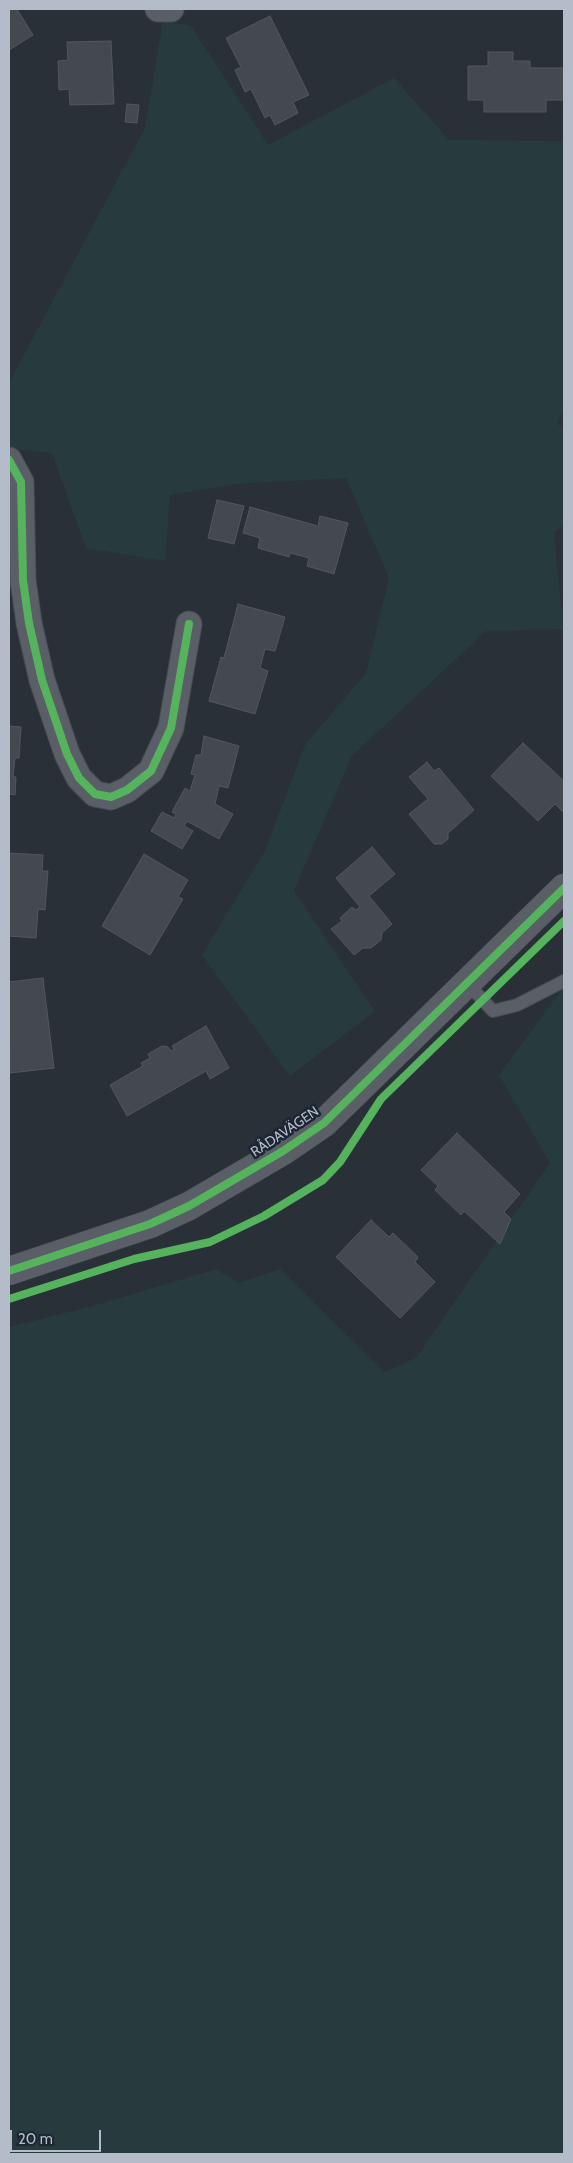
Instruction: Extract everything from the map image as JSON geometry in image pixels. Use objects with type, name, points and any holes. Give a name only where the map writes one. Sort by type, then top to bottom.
[{"type":"street","points":[[158,9],[171,9]]},
{"type":"street","points":[[9,460],[21,482],[23,580],[28,622],[42,680],[71,762],[79,778],[95,794],[111,797],[127,790],[151,771],[171,728],[189,624]]},
{"type":"street","name":"RÅDAVÄGEN","points":[[9,1271],[150,1224],[190,1206],[283,1151],[324,1123],[564,888]]},
{"type":"lane","points":[[467,984],[493,1011],[517,1005],[564,981]]},
{"type":"green space","points":[[163,21],[191,26],[268,145],[394,78],[449,140],[564,141],[564,406],[557,423],[564,430],[564,525],[554,533],[563,629],[486,631],[352,756],[294,891],[375,1011],[290,1076],[202,955],[265,851],[305,745],[366,673],[389,578],[346,478],[238,484],[170,495],[165,561],[86,548],[52,453],[9,449],[9,383],[145,128]]},
{"type":"green space","points":[[564,986],[564,2154],[9,2154],[9,1327],[100,1304],[216,1269],[239,1283],[280,1269],[384,1372],[416,1358],[550,1163],[499,1075]]},
{"type":"building","points":[[9,9],[17,9],[33,35],[9,50]]},
{"type":"building","points":[[270,16],[309,95],[293,102],[298,113],[275,125],[270,115],[265,118],[251,89],[245,92],[235,70],[241,67],[226,38]]},
{"type":"building","points":[[111,41],[114,104],[70,105],[69,89],[59,90],[58,61],[68,60],[67,42]]},
{"type":"building","points":[[488,52],[513,52],[513,61],[530,61],[530,68],[564,68],[564,100],[546,100],[546,112],[484,112],[484,100],[468,100],[468,66],[488,66]]},
{"type":"building","points":[[127,104],[139,105],[137,123],[125,122]]},
{"type":"building","points":[[217,500],[244,506],[234,544],[208,538]]},
{"type":"building","points":[[250,507],[318,526],[320,516],[348,523],[334,574],[307,566],[309,558],[290,553],[289,557],[258,548],[260,538],[243,533]]},
{"type":"building","points":[[238,604],[285,617],[275,651],[265,649],[260,668],[268,671],[255,714],[209,701],[221,657],[224,658]]},
{"type":"building","points":[[9,726],[21,727],[19,758],[15,758],[13,777],[16,777],[15,795],[9,794]]},
{"type":"building","points":[[204,736],[239,746],[228,788],[219,786],[215,804],[233,814],[219,839],[187,821],[184,826],[193,831],[182,849],[151,831],[162,812],[174,818],[176,814],[172,812],[185,788],[190,791],[195,775],[191,774],[196,755],[201,755]]},
{"type":"building","points":[[523,743],[564,781],[564,813],[555,804],[538,821],[491,776]]},
{"type":"building","points":[[427,762],[434,771],[439,768],[474,810],[448,833],[448,839],[442,844],[434,844],[409,814],[428,799],[409,777]]},
{"type":"building","points":[[372,847],[395,874],[369,896],[392,924],[382,933],[381,940],[371,948],[363,948],[354,955],[331,929],[342,921],[340,918],[352,907],[356,910],[360,907],[336,878]]},
{"type":"building","points":[[9,853],[43,855],[42,871],[48,871],[45,910],[38,909],[36,938],[9,936]]},
{"type":"building","points":[[144,854],[188,880],[178,897],[183,899],[150,955],[102,926]]},
{"type":"building","points":[[43,978],[54,1068],[10,1073],[9,982]]},
{"type":"building","points":[[206,1026],[229,1068],[210,1079],[206,1071],[127,1116],[110,1085],[143,1066],[141,1063],[150,1058],[148,1054],[162,1046],[168,1047],[171,1051],[174,1049],[172,1046]]},
{"type":"building","points":[[457,1133],[520,1194],[504,1212],[511,1219],[500,1244],[464,1211],[461,1215],[435,1190],[438,1186],[421,1170]]},
{"type":"building","points":[[371,1220],[389,1237],[393,1233],[418,1257],[415,1262],[435,1282],[400,1318],[336,1257]]},
{"type":"cycle path","points":[[9,460],[21,482],[23,580],[29,623],[42,680],[67,754],[79,778],[95,794],[111,797],[127,790],[151,771],[171,728],[189,624]]},
{"type":"cycle path","points":[[9,1271],[150,1224],[189,1206],[283,1151],[324,1123],[564,888]]},
{"type":"cycle path","points":[[9,1299],[134,1259],[210,1242],[264,1216],[323,1180],[340,1162],[381,1099],[564,921]]}]
